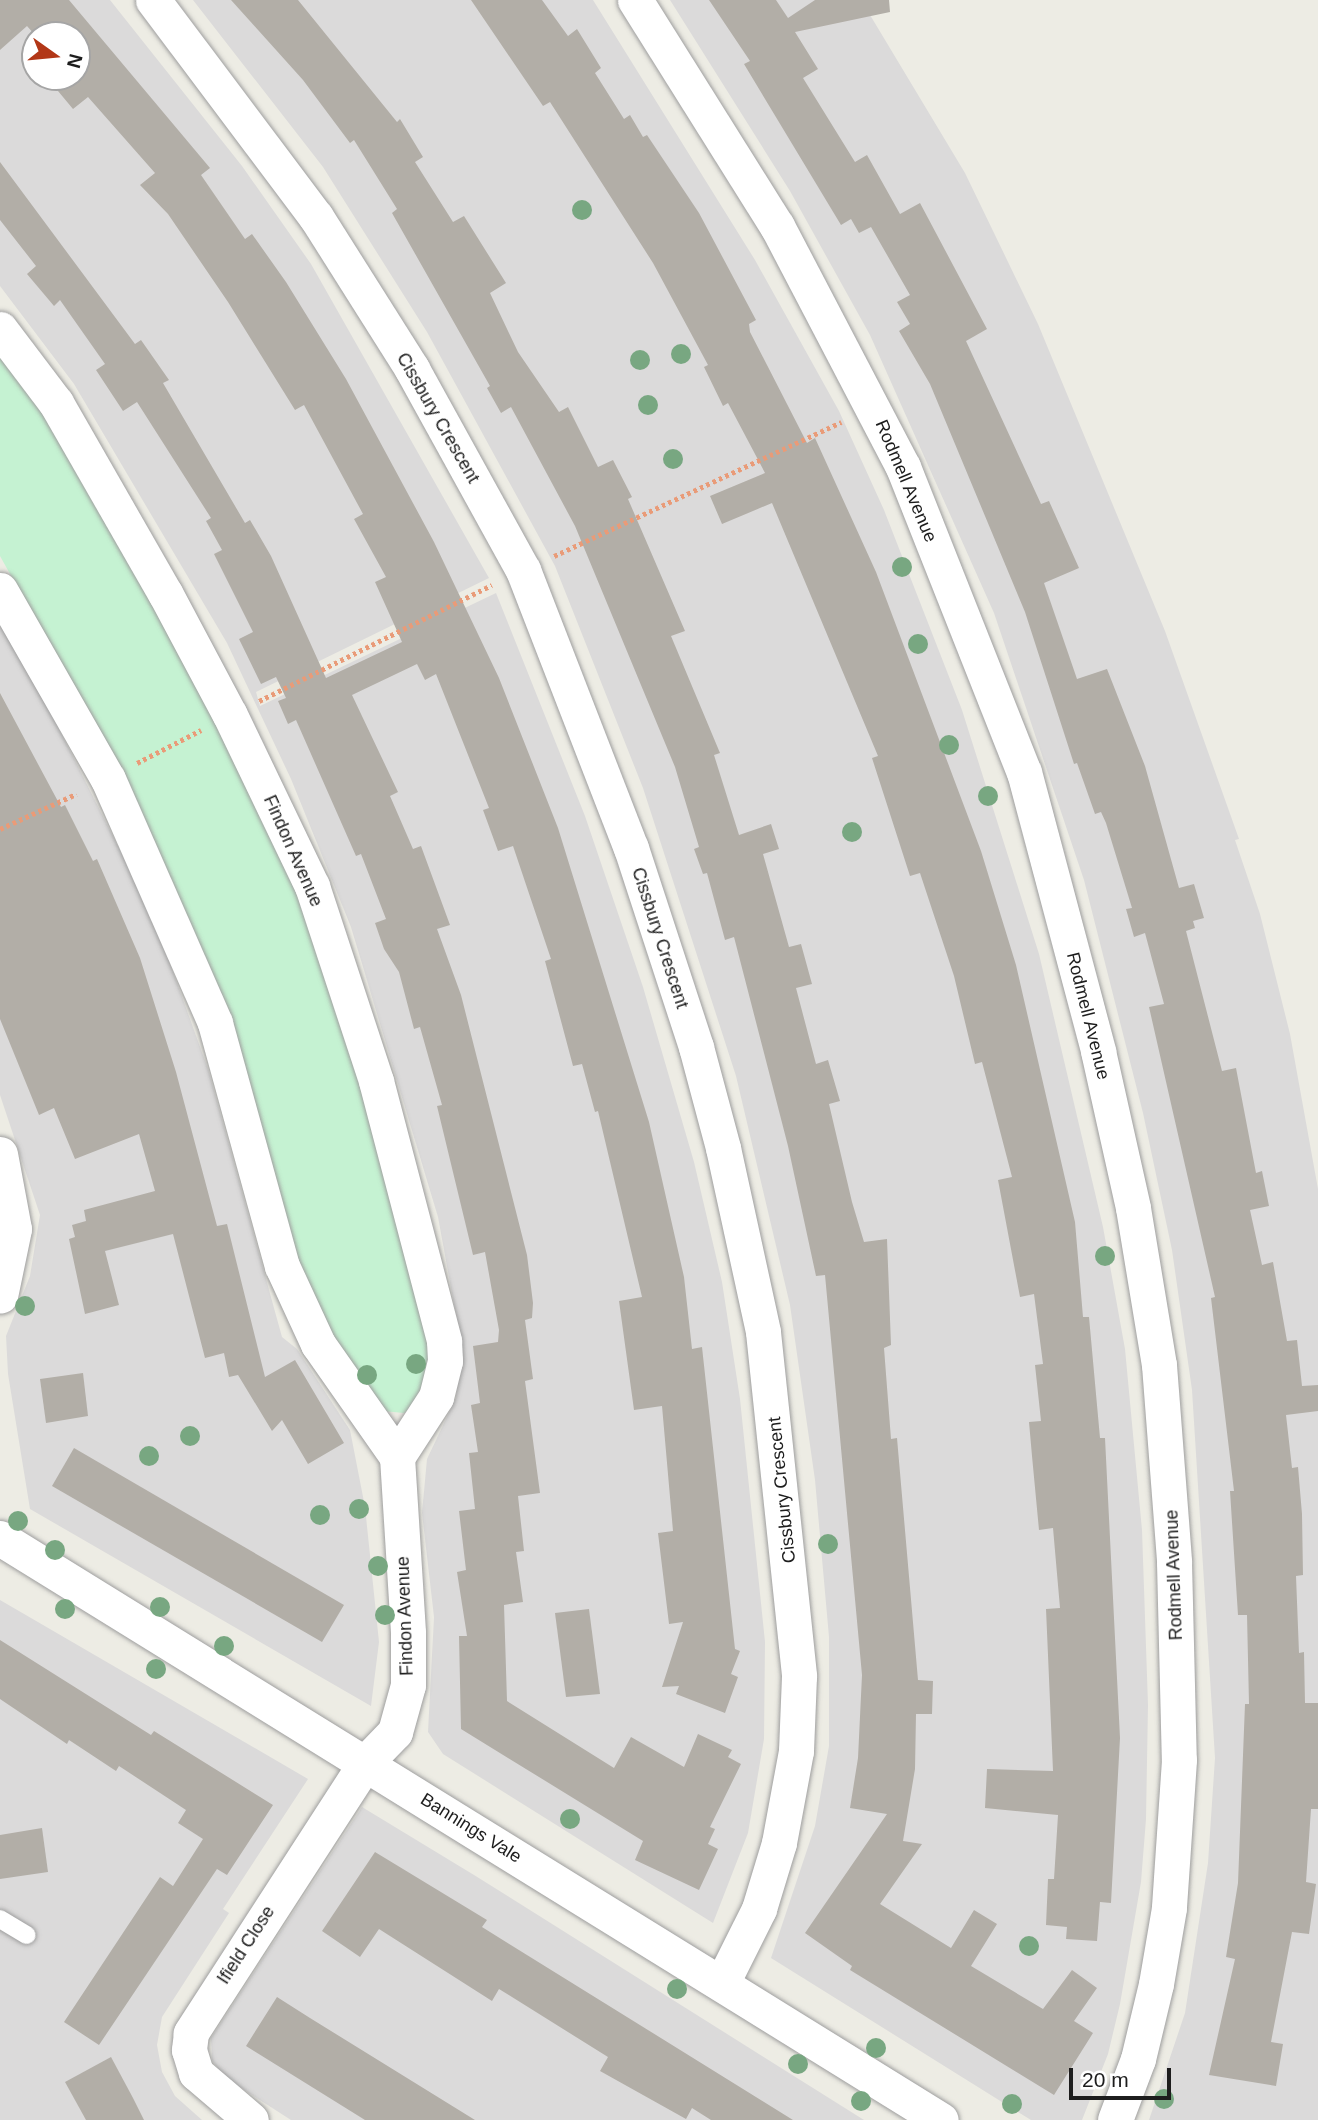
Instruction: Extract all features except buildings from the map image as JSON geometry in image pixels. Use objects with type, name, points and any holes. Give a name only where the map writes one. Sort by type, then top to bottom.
[{"type":"street","name":"Cissbury Crescent","points":[[153,0],[316,217],[412,369],[523,570],[631,848],[696,1047],[738,1210],[763,1332],[794,1594],[799,1676],[796,1751],[779,1843],[759,1909],[722,1983]]},
{"type":"street","name":"Rodmell Avenue","points":[[635,0],[777,226],[903,467],[1024,772],[1098,1051],[1132,1208],[1159,1365],[1174,1562],[1179,1747],[1177,1835],[1164,1941],[1138,2059],[1115,2120]]},
{"type":"street","name":"Findon Avenue","points":[[0,329],[56,403],[166,593],[230,715],[312,886],[376,1081],[444,1341],[445,1361],[436,1397],[397,1457],[408,1685],[395,1732],[366,1762]]},
{"type":"street","points":[[0,590],[107,779],[215,1023],[282,1266],[318,1344],[397,1457]]},
{"type":"street","points":[[0,1154],[14,1229],[0,1296]]},
{"type":"street","name":"Bannings Vale","points":[[0,1538],[941,2120]]},
{"type":"street","name":"Ifield Close","points":[[251,2120],[196,2073],[189,2050],[191,2033],[366,1762]]},
{"type":"lane","points":[[0,1919],[27,1935]]},
{"type":"shaded area","points":[[0,0],[110,0],[242,166],[311,264],[489,578],[256,692],[260,706],[496,593],[585,816],[643,987],[694,1162],[722,1282],[740,1399],[765,1642],[764,1739],[748,1833],[713,1923],[443,1754],[428,1732],[434,1617],[422,1513],[427,1459],[456,1398],[460,1337],[438,1217],[351,927],[291,779],[227,643],[74,384],[0,286]]},
{"type":"shaded area","points":[[193,0],[593,0],[755,260],[839,411],[884,510],[962,710],[1039,954],[1103,1227],[1125,1349],[1142,1530],[1148,1705],[1146,1819],[1141,1882],[1120,2004],[1108,2054],[1082,2120],[1031,2120],[771,1958],[815,1826],[829,1746],[829,1637],[815,1480],[790,1305],[736,1076],[643,788],[555,566],[427,332],[323,167]]},
{"type":"shaded area","points":[[670,0],[861,0],[965,173],[1038,324],[1165,631],[1239,839],[1235,840],[1260,914],[1290,1034],[1318,1189],[1318,2120],[1149,2120],[1185,2013],[1208,1863],[1215,1758],[1192,1390],[1172,1250],[1143,1113],[1084,880],[994,613],[870,335],[790,191]]},
{"type":"shaded area","points":[[0,624],[53,717],[143,896],[168,958],[208,1069],[282,1337],[297,1349],[350,1430],[365,1507],[379,1642],[371,1706],[30,1509],[8,1374],[6,1336],[30,1276],[40,1215],[0,1095]]},
{"type":"shaded area","points":[[0,1600],[308,1779],[223,1909],[229,1913],[162,2017],[157,2045],[162,2072],[175,2096],[202,2120],[0,2120]]},
{"type":"shaded area","points":[[362,1807],[864,2120],[291,2120],[224,2077],[212,2060],[211,2038]]},
{"type":"green space","points":[[0,348],[112,517],[302,895],[352,1043],[434,1363],[410,1409],[404,1413],[382,1411],[311,1303],[97,730],[0,556]]}]
